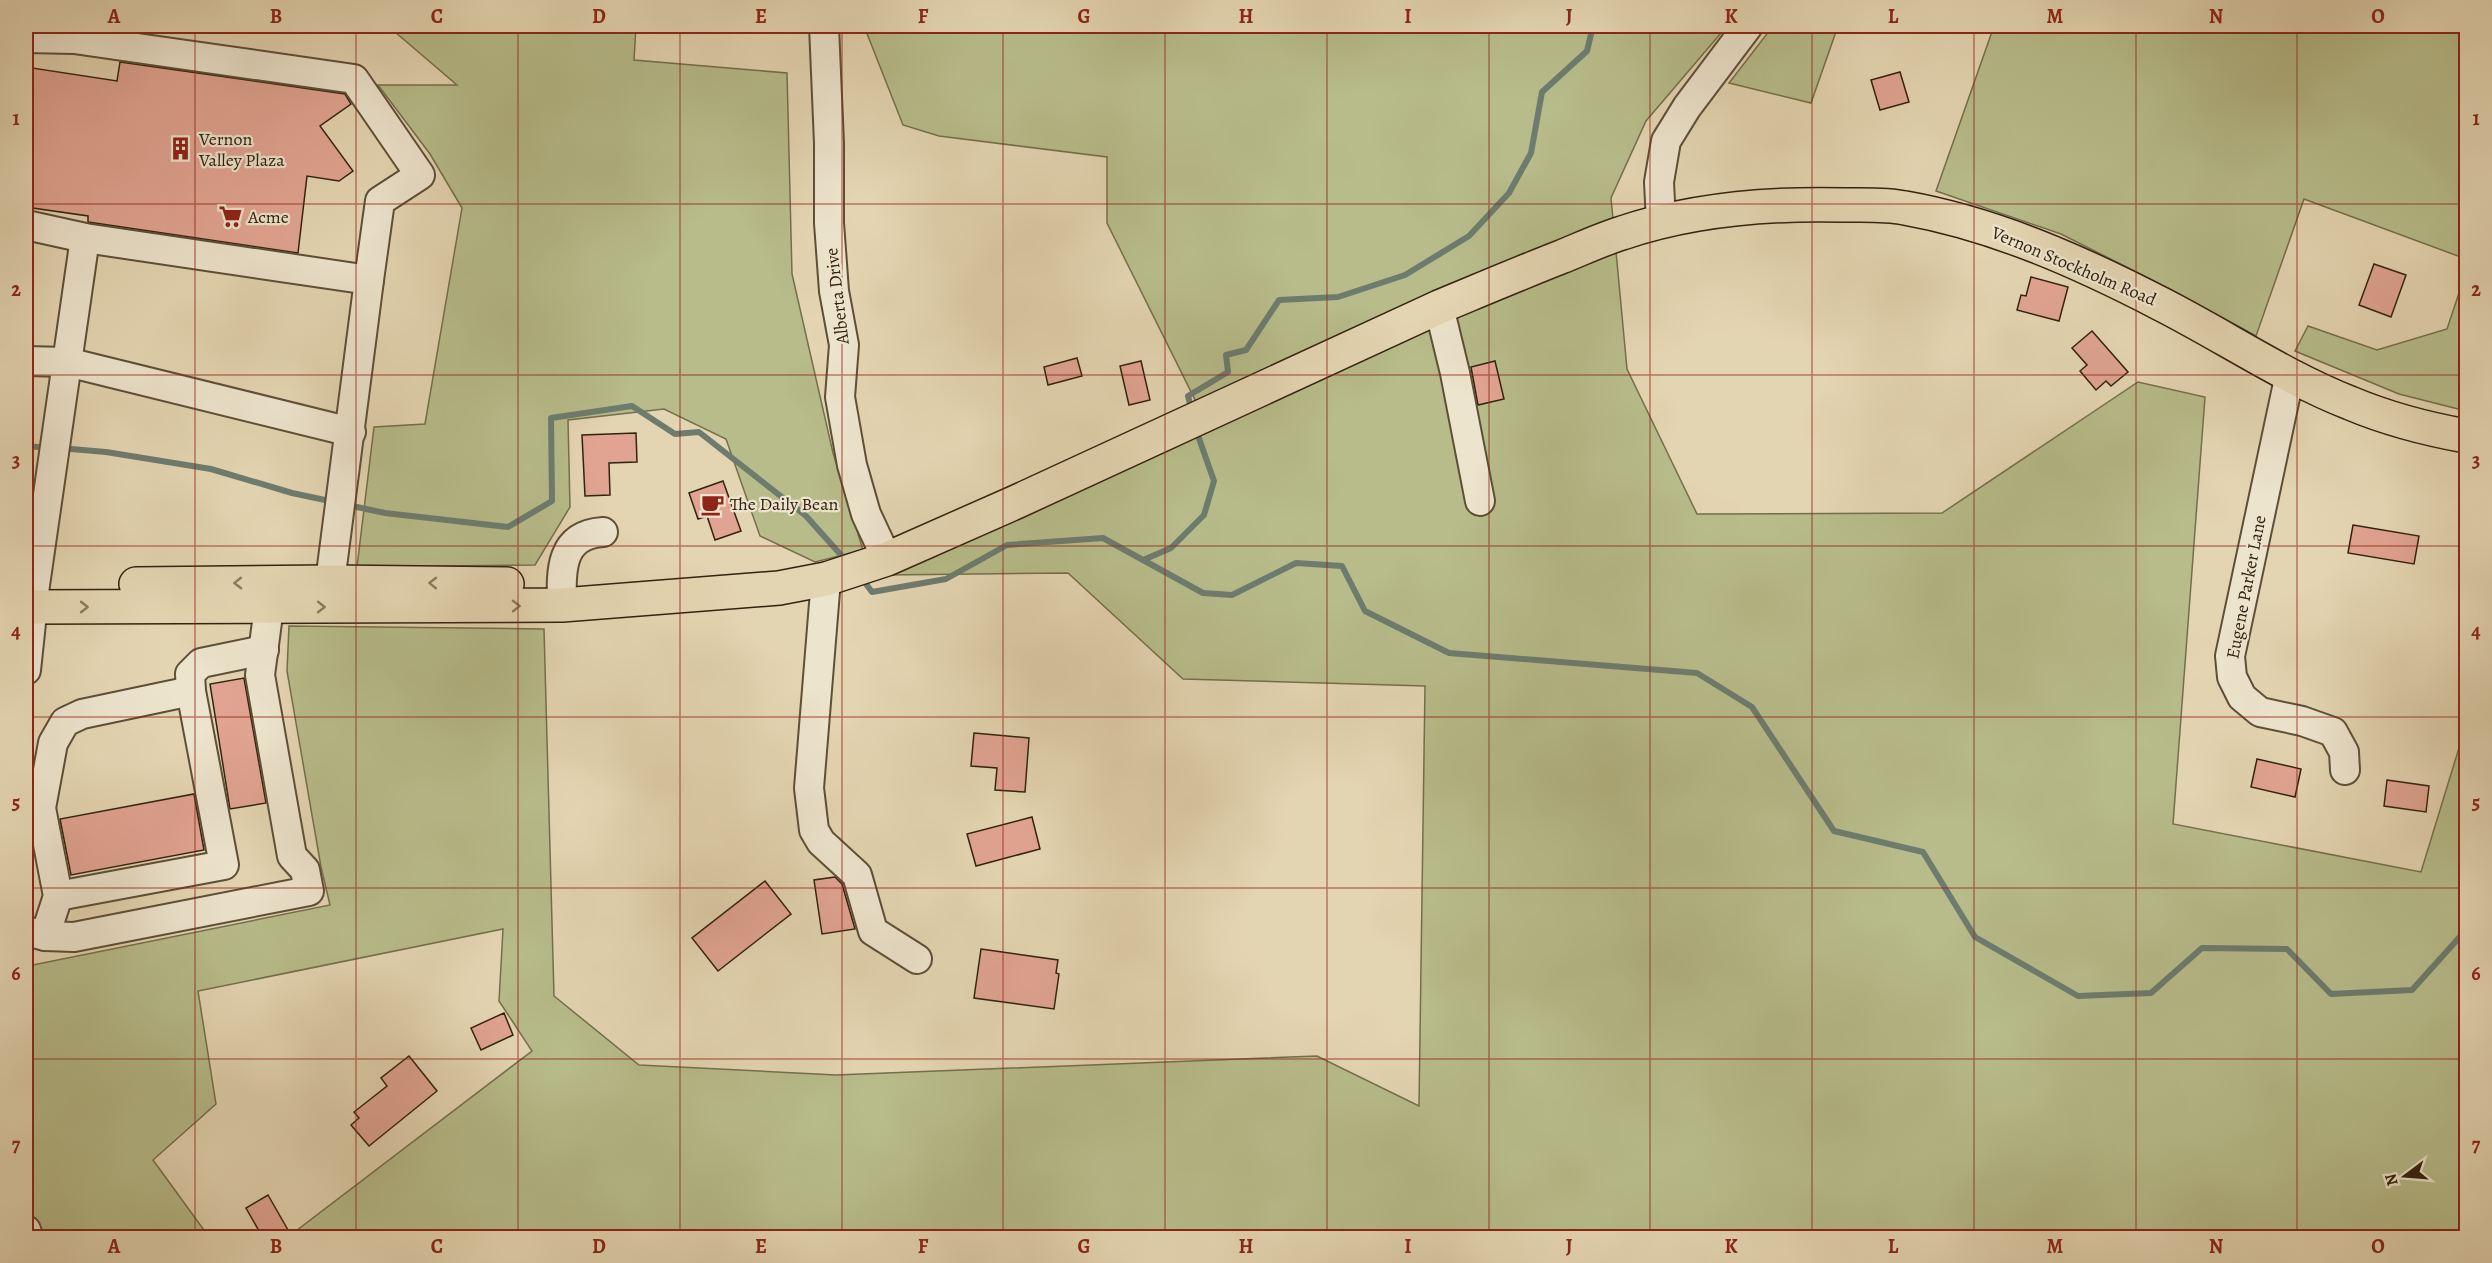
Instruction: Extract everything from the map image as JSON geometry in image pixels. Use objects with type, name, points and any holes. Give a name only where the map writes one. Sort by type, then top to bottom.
[{"type":"main road","name":"Vernon Stockholm Road","points":[[562,594],[722,593],[779,588],[826,579],[887,559],[1194,422],[1439,307],[1621,233],[1661,222],[1742,208],[1806,204],[1901,207],[1956,219],[2007,235],[2056,254],[2161,303],[2290,374],[2360,407],[2421,428],[2466,436]]},
{"type":"main road","points":[[30,596],[330,582],[562,594]]},
{"type":"main road","points":[[30,596],[269,606],[562,594]]},
{"type":"street","name":"Alberta Drive","points":[[824,26],[829,143],[829,223],[834,291],[844,345],[840,397],[852,465],[867,514],[887,559]]},
{"type":"street","points":[[1661,222],[1659,182],[1666,141],[1687,107],[1748,26]]},
{"type":"street","points":[[26,38],[74,39],[354,79],[420,175],[380,201],[330,582]]},
{"type":"street","points":[[26,225],[85,238],[369,280]]},
{"type":"street","points":[[26,670],[30,596],[85,238]]},
{"type":"street","points":[[1439,307],[1455,374],[1480,501]]},
{"type":"street","points":[[26,361],[67,362],[351,432]]},
{"type":"street","name":"Eugene Parker Lane","points":[[2290,374],[2230,656],[2232,677],[2242,697],[2260,712],[2302,721],[2333,732],[2344,752],[2345,770]]},
{"type":"street","points":[[562,594],[567,550],[585,533],[603,532]]},
{"type":"street","points":[[826,579],[809,788],[814,830],[821,842],[857,875],[873,931],[917,959]]},
{"type":"street","points":[[191,691],[82,714],[65,722],[53,743],[41,808],[58,896],[35,934],[74,937],[309,891],[305,870],[292,856],[260,675],[269,606]]},
{"type":"street","points":[[58,896],[224,865],[191,691],[190,674],[201,663],[264,650]]},
{"type":"street","points":[[26,1230],[29,1238]]},
{"type":"green space","points":[[388,26],[636,26],[634,60],[787,73],[792,274],[833,453],[863,550],[815,562],[760,536],[726,439],[664,409],[568,420],[570,507],[535,565],[357,567],[374,427],[425,424],[462,208],[430,154],[378,85],[457,85]]},
{"type":"green space","points":[[864,26],[1727,26],[1646,121],[1611,198],[1627,369],[1697,514],[1942,513],[2138,382],[2205,397],[2173,824],[2421,872],[2466,725],[2466,1237],[1119,1238],[1105,1231],[1055,1238],[288,1237],[532,1051],[499,1001],[503,929],[198,991],[216,1104],[153,1160],[209,1237],[26,1238],[26,960],[33,965],[330,905],[321,867],[287,671],[289,626],[544,629],[554,996],[639,1065],[836,1075],[1317,1056],[1419,1106],[1425,686],[1183,679],[1068,573],[886,575],[1210,430],[1107,223],[1107,157],[939,136],[903,125]]},
{"type":"green space","points":[[1773,26],[1838,26],[1811,103],[1729,83]]},
{"type":"green space","points":[[1994,26],[2466,26],[2466,259],[2304,199],[2256,336],[2172,290],[2061,234],[1936,191]]},
{"type":"green space","points":[[2466,272],[2466,411],[2399,394],[2295,351],[2308,326],[2377,350],[2447,329]]},
{"type":"building","name":"Vernon Valley Plaza","points":[[120,62],[345,94],[351,104],[320,126],[353,171],[339,181],[307,176],[298,253],[88,222],[88,216],[26,207],[26,67],[117,81]]},
{"type":"building","points":[[1900,72],[1909,102],[1880,110],[1871,80]]},
{"type":"building","points":[[2374,264],[2406,275],[2391,317],[2359,305]]},
{"type":"building","points":[[2031,277],[2068,287],[2059,321],[2017,310],[2021,295],[2026,296]]},
{"type":"building","points":[[2092,331],[2128,372],[2111,386],[2106,381],[2096,390],[2080,371],[2087,365],[2072,348]]},
{"type":"building","points":[[1077,358],[1082,376],[1048,385],[1044,367]]},
{"type":"building","points":[[1141,361],[1150,400],[1129,405],[1120,366]]},
{"type":"building","points":[[1495,361],[1504,399],[1478,405],[1471,367]]},
{"type":"building","points":[[636,433],[637,462],[609,463],[610,495],[585,496],[582,435]]},
{"type":"building","name":"The Daily Bean","points":[[723,481],[741,531],[715,540],[707,516],[698,519],[689,493]]},
{"type":"building","points":[[2353,525],[2419,536],[2414,564],[2348,553]]},
{"type":"building","points":[[244,678],[266,803],[230,809],[210,684]]},
{"type":"building","points":[[974,733],[1029,738],[1025,792],[995,790],[997,768],[971,766]]},
{"type":"building","points":[[2257,759],[2301,769],[2295,797],[2251,787]]},
{"type":"building","points":[[2387,780],[2429,786],[2426,812],[2384,806]]},
{"type":"building","points":[[194,794],[204,850],[71,875],[60,819]]},
{"type":"building","points":[[1032,817],[1040,849],[976,866],[967,834]]},
{"type":"building","points":[[835,877],[842,884],[855,929],[822,934],[814,880]]},
{"type":"building","points":[[765,881],[791,914],[718,971],[692,938]]},
{"type":"building","points":[[981,949],[1058,960],[1056,973],[1059,974],[1054,1009],[974,998]]},
{"type":"building","points":[[504,1013],[513,1035],[481,1050],[471,1028]]},
{"type":"building","points":[[409,1056],[437,1091],[369,1146],[351,1125],[359,1118],[354,1112],[387,1086],[381,1078]]},
{"type":"building","points":[[268,1195],[288,1230],[274,1238],[263,1238],[246,1208]]},
{"type":"waterway","points":[[1192,411],[1188,396],[1228,372],[1226,355],[1246,350],[1279,300],[1338,297],[1405,275],[1469,236],[1509,193],[1531,153],[1542,92],[1587,51],[1593,26]]},
{"type":"waterway","points":[[357,507],[385,513],[508,527],[552,501],[551,418],[632,406],[675,434],[699,432],[806,516],[841,555]]},
{"type":"waterway","points":[[1143,560],[1171,548],[1204,515],[1214,481],[1196,430]]},
{"type":"waterway","points":[[26,446],[38,447]]},
{"type":"waterway","points":[[71,449],[106,452],[211,469],[292,493],[325,500]]},
{"type":"waterway","points":[[866,584],[872,592],[946,579],[1007,545],[1103,538],[1203,593],[1232,595],[1296,563],[1342,566],[1365,611],[1449,653],[1697,673],[1752,707],[1834,831],[1923,852],[1975,937],[2078,996],[2151,993],[2202,948],[2287,949],[2331,994],[2412,990],[2466,930]]},
{"type":"place","name":"Vernon Valley Plaza","points":[[181,149]]},
{"type":"place","name":"Acme","points":[[230,217]]},
{"type":"place","name":"The Daily Bean","points":[[712,504]]}]
